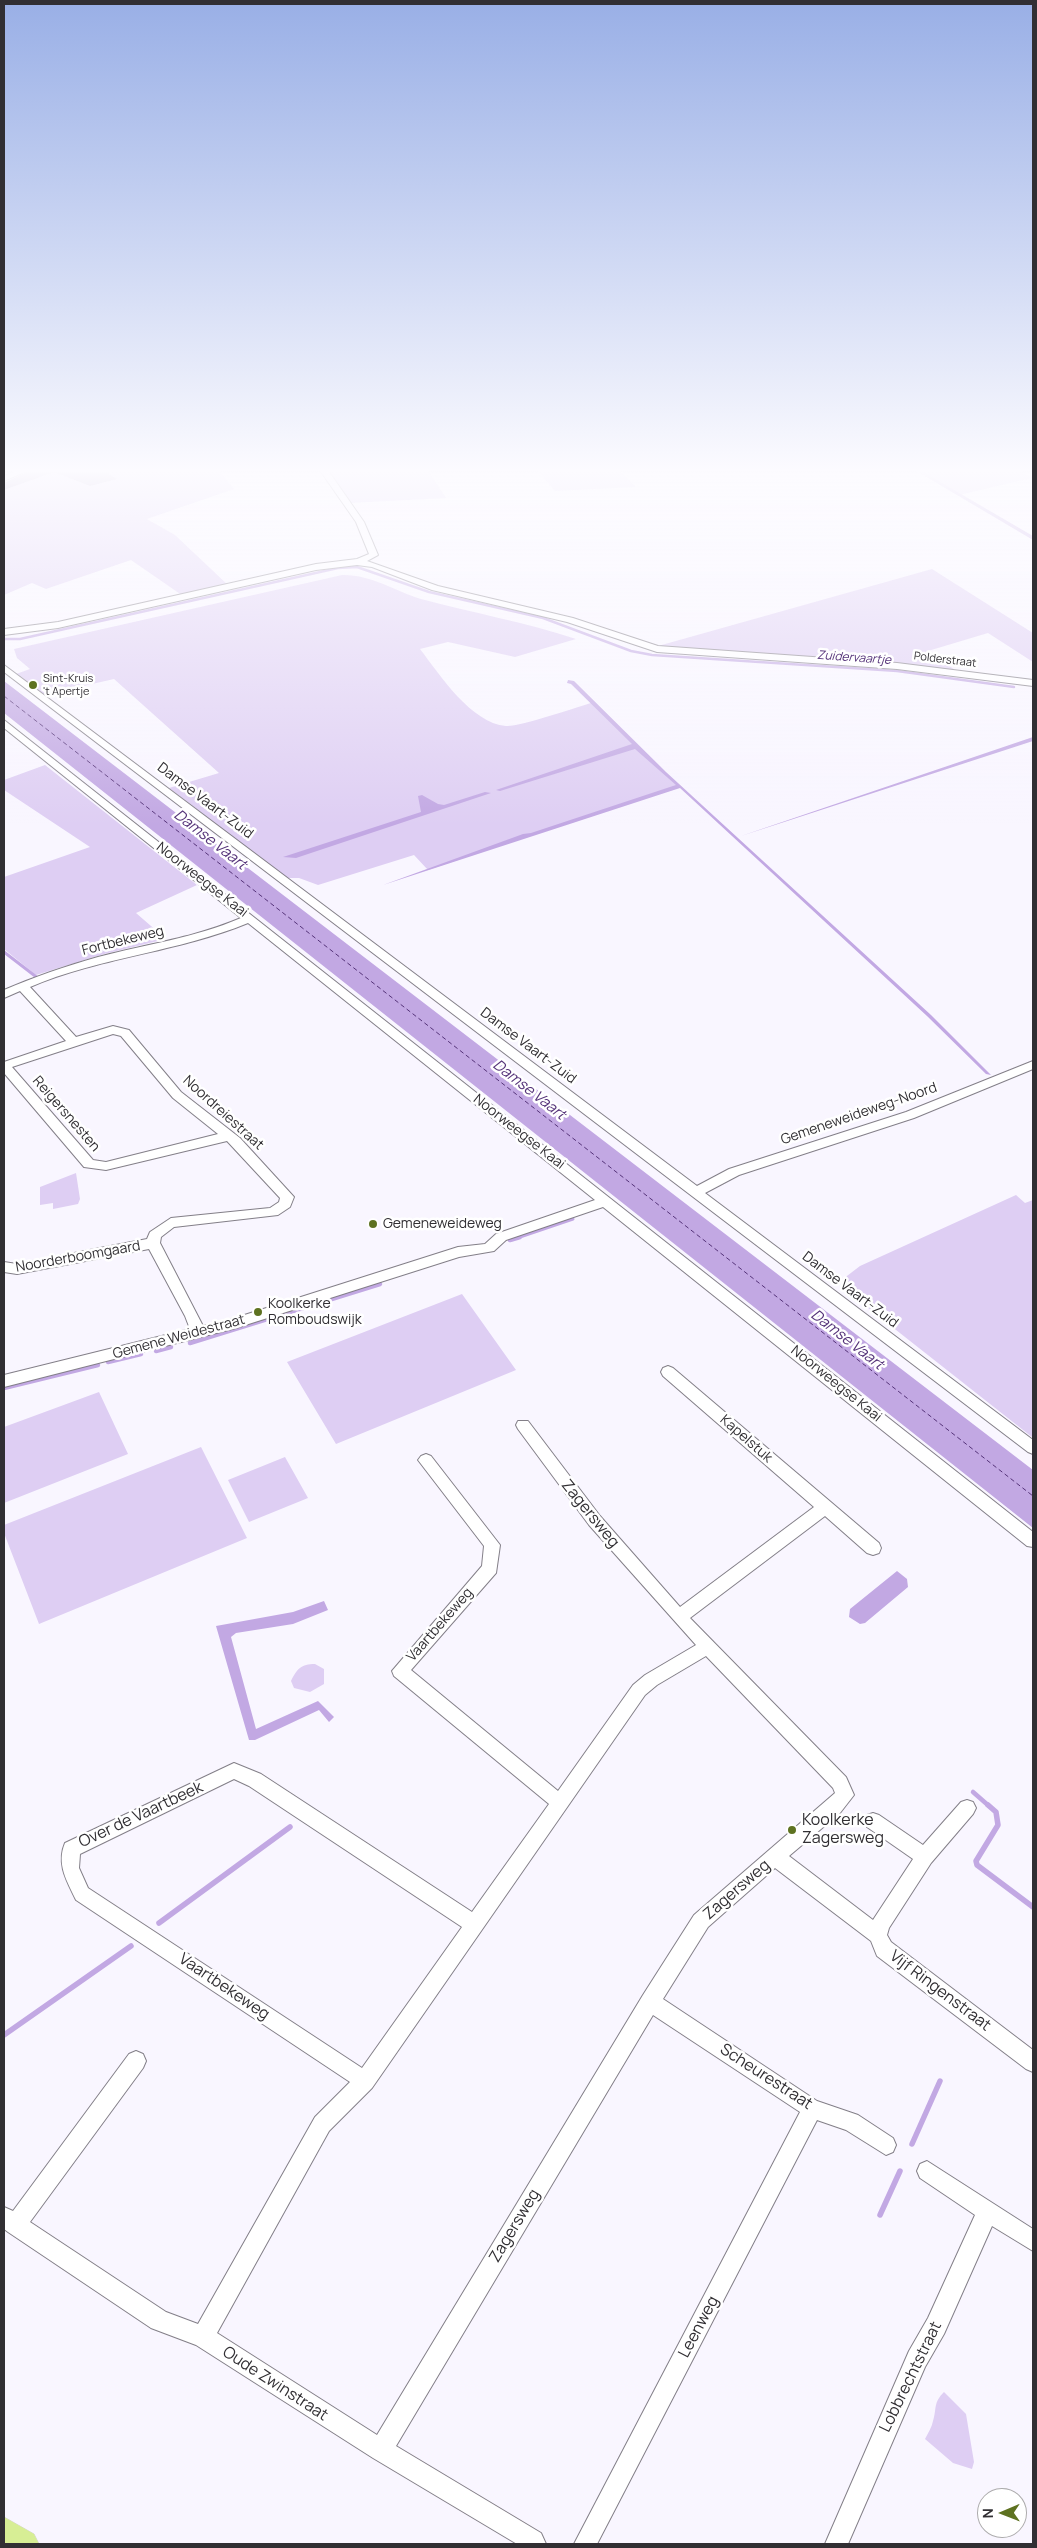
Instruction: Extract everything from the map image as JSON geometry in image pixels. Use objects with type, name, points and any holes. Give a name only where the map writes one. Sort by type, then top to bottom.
[{"type":"main road","points":[[4,2531],[24,2544]]},
{"type":"street","name":"Polderstraat","points":[[4,632],[58,625],[223,588]]},
{"type":"street","name":"Polderstraat","points":[[435,588],[570,620],[657,648],[765,658],[897,666],[1033,683]]},
{"type":"street","name":"Damse Vaart-Zuid","points":[[4,668],[1033,1448]]},
{"type":"street","name":"Noorweegse Kaai","points":[[4,723],[1033,1541]]},
{"type":"street","name":"Fortbekeweg","points":[[4,994],[22,986],[101,960],[212,934],[250,918]]},
{"type":"street","points":[[4,1066],[74,1042],[22,986]]},
{"type":"street","name":"Noordreiestraat","points":[[74,1042],[113,1030],[125,1033],[177,1095],[229,1136],[287,1197],[285,1204],[273,1212],[172,1223],[155,1234],[154,1243]]},
{"type":"street","name":"Gemeneweideweg-Noord","points":[[696,1192],[734,1172],[910,1115],[1033,1065]]},
{"type":"street","name":"Reigersnesten","points":[[4,1066],[90,1164],[106,1166],[229,1136]]},
{"type":"street","name":"Gemene Weidestraat","points":[[4,1382],[198,1333],[458,1252],[479,1247],[489,1248],[501,1237],[605,1201]]},
{"type":"street","points":[[154,1243],[192,1316],[198,1333]]},
{"type":"street","name":"Noorderboomgaard","points":[[4,1267],[17,1269],[154,1243]]},
{"type":"street","name":"Kapelstuk","points":[[668,1372],[874,1548]]},
{"type":"street","name":"Zagersweg","points":[[381,2450],[650,2002],[706,1916],[846,1795],[840,1783],[708,1646],[595,1523],[523,1425]]},
{"type":"street","name":"Vaartbekeweg","points":[[426,1460],[492,1545],[490,1568],[400,1671],[559,1802]]},
{"type":"street","points":[[680,1616],[824,1506]]},
{"type":"street","points":[[202,2337],[322,2124],[365,2081],[639,1690],[650,1680],[708,1646]]},
{"type":"street","name":"Over de Vaartbeek","points":[[82,1894],[70,1870],[71,1849],[234,1771],[255,1780],[474,1924]]},
{"type":"street","points":[[878,1936],[881,1924],[926,1858],[967,1808]]},
{"type":"street","points":[[874,1821],[926,1858]]},
{"type":"street","name":"Vijf Ringenstraat","points":[[775,1856],[878,1936],[884,1949],[1033,2062]]},
{"type":"street","name":"Vaartbekeweg","points":[[82,1894],[365,2081]]},
{"type":"street","name":"Scheurestraat","points":[[650,2002],[812,2109],[845,2120],[886,2144]]},
{"type":"street","name":"Oude Zwinstraat","points":[[136,2061],[10,2221],[159,2320],[202,2337],[535,2544]]},
{"type":"street","name":"Leenweg","points":[[585,2544],[812,2109]]},
{"type":"street","points":[[927,2171],[988,2210],[1033,2242]]},
{"type":"street","name":"Lobbrechtstraat","points":[[836,2544],[917,2359],[936,2326],[988,2210]]},
{"type":"shaded area","points":[[4,588],[21,588],[4,595]]},
{"type":"shaded area","points":[[171,588],[216,588],[183,596]]},
{"type":"shaded area","points":[[285,588],[391,588],[421,599],[576,639],[515,657],[448,642],[420,649],[457,696],[481,716],[493,723],[506,726],[523,723],[594,702],[678,786],[428,870],[414,855],[318,885],[299,878],[287,878],[169,788],[219,773],[114,679],[44,695],[16,674],[30,669],[17,658],[14,649]]},
{"type":"shaded area","points":[[865,588],[962,588],[1033,633],[1033,662],[988,633],[928,651],[955,670],[887,663],[658,646]]},
{"type":"shaded area","points":[[45,765],[197,885],[136,913],[166,939],[104,954],[36,975],[4,949],[4,877],[90,847],[4,790],[4,780]]},
{"type":"shaded area","points":[[76,1173],[80,1199],[78,1204],[53,1209],[53,1203],[40,1205],[40,1187]]},
{"type":"shaded area","points":[[1016,1195],[1025,1203],[1033,1200],[1032,1437],[844,1289],[843,1279],[860,1266]]},
{"type":"shaded area","points":[[462,1294],[516,1370],[336,1444],[287,1362]]},
{"type":"shaded area","points":[[99,1392],[128,1454],[4,1503],[4,1427]]},
{"type":"shaded area","points":[[201,1447],[247,1538],[39,1624],[4,1533],[4,1525]]},
{"type":"shaded area","points":[[285,1457],[308,1498],[249,1522],[228,1480]]},
{"type":"shaded area","points":[[315,1664],[324,1669],[324,1684],[310,1692],[294,1688],[291,1681],[298,1670],[303,1666]]},
{"type":"shaded area","points":[[944,2392],[966,2414],[974,2462],[972,2469],[953,2463],[925,2439],[931,2428],[937,2403]]},
{"type":"water","points":[[568,680],[574,681],[666,772],[931,1015],[991,1075],[986,1074],[927,1016],[680,788],[383,885],[523,834],[676,785],[635,749],[500,791],[496,790],[632,744],[571,684],[567,683]]},
{"type":"water","name":"Damse Vaart","points":[[4,681],[1033,1470],[1033,1528],[4,713]]},
{"type":"water","points":[[1033,737],[1033,741],[741,836]]},
{"type":"water","points":[[485,792],[491,793],[296,858],[283,857],[421,812],[418,796],[422,795],[438,804],[444,805]]},
{"type":"water","points":[[897,1571],[907,1579],[908,1587],[865,1623],[860,1624],[849,1617],[850,1609]]},
{"type":"water","points":[[324,1601],[328,1610],[293,1624],[236,1633],[231,1637],[256,1729],[318,1701],[334,1717],[329,1722],[319,1710],[255,1740],[249,1740],[216,1626],[293,1612]]},
{"type":"waterway","name":"Zuidervaartje","points":[[4,639],[20,639],[249,588]]},
{"type":"waterway","name":"Zuidervaartje","points":[[417,588],[543,618],[631,651],[652,655],[897,671],[1014,687]]},
{"type":"waterway","points":[[4,952],[39,979]]},
{"type":"waterway","points":[[520,1237],[573,1219]]},
{"type":"waterway","points":[[510,1240],[520,1237]]},
{"type":"waterway","points":[[190,1343],[380,1284]]},
{"type":"waterway","points":[[156,1351],[171,1347]]},
{"type":"waterway","points":[[108,1362],[141,1354]]},
{"type":"waterway","points":[[4,1388],[98,1365]]},
{"type":"waterway","points":[[973,1792],[989,1806]]},
{"type":"waterway","points":[[988,1805],[996,1812],[998,1825],[976,1861],[977,1865],[1033,1907]]},
{"type":"waterway","points":[[159,1923],[290,1827]]},
{"type":"waterway","points":[[4,2035],[131,1946]]},
{"type":"waterway","points":[[912,2144],[940,2081]]},
{"type":"waterway","points":[[880,2215],[900,2171]]},
{"type":"ferry route","points":[[4,696],[1033,1496]]},
{"type":"place","name":"Sint-Kruis 't Apertje","points":[[33,685]]},
{"type":"place","name":"Gemeneweideweg","points":[[373,1224]]},
{"type":"place","name":"Koolkerke Romboudswijk","points":[[258,1312]]},
{"type":"place","name":"Koolkerke Zagersweg","points":[[792,1830]]}]
